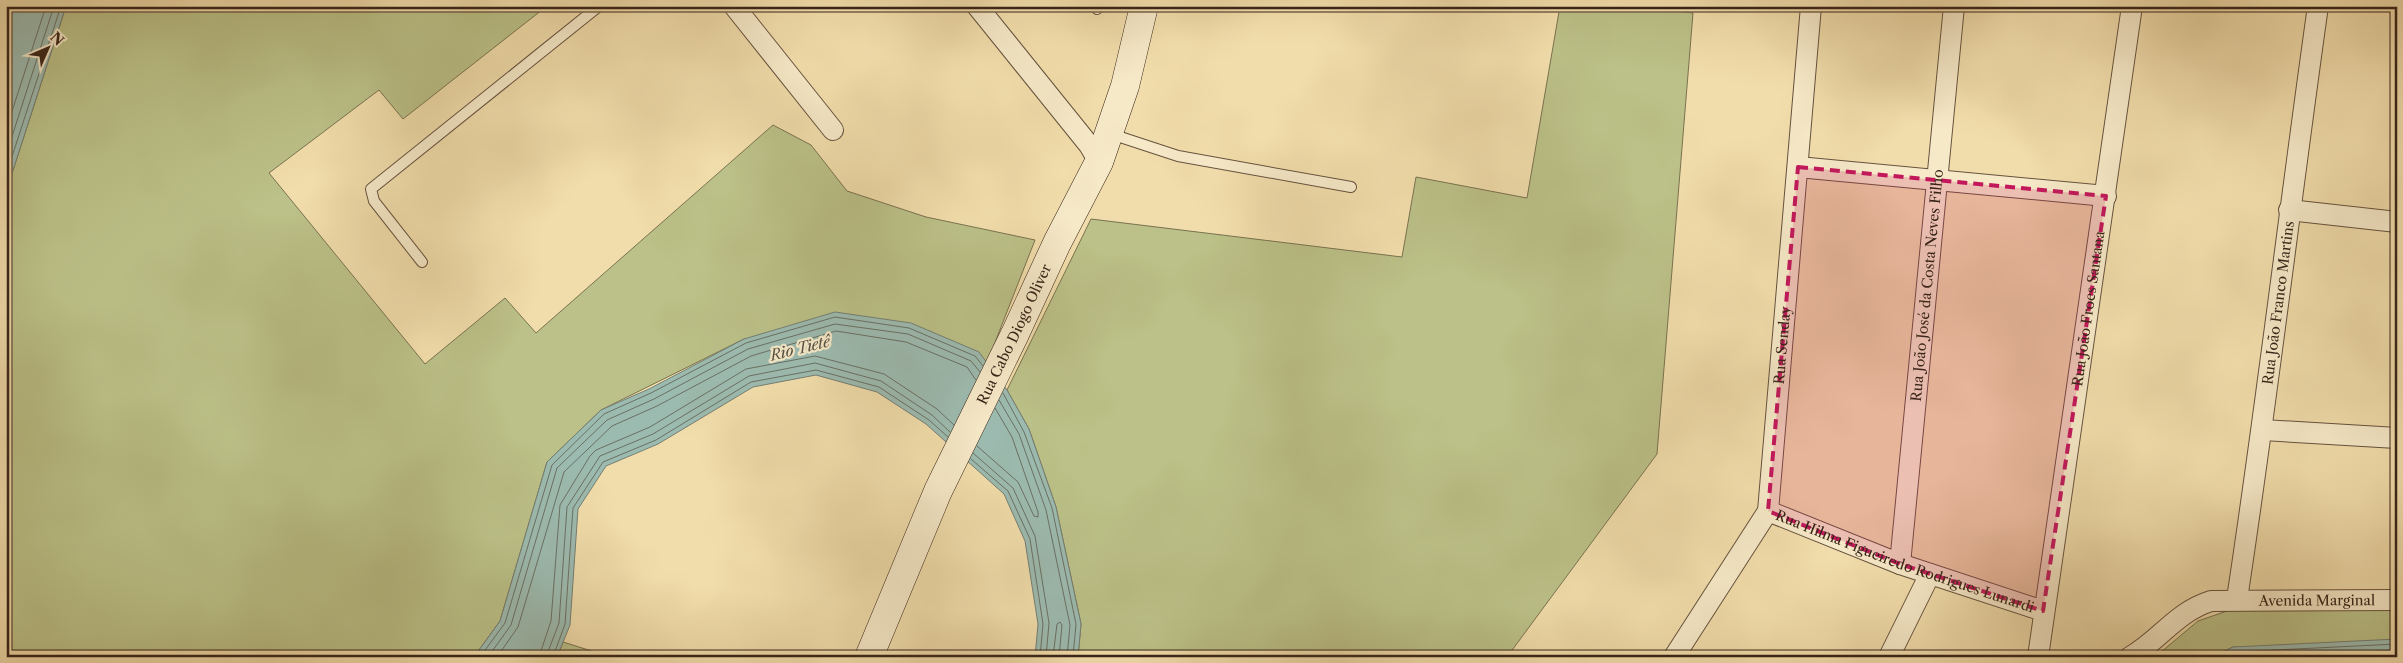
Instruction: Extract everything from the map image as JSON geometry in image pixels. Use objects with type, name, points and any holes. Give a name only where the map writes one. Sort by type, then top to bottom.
[{"type":"main road","name":"Rua Cabo Diogo Oliver","points":[[869,657],[938,491],[1015,334],[1057,243],[1099,162],[1125,86],[1144,6]]},
{"type":"street","points":[[734,6],[833,130]]},
{"type":"street","points":[[977,6],[1089,145],[1099,162]]},
{"type":"street","name":"Rua Senday","points":[[1674,657],[1768,511],[1812,6]]},
{"type":"street","name":"Rua João José da Costa Neves Filho","points":[[1900,564],[1954,6]]},
{"type":"street","name":"Rua João Froes Santana","points":[[2038,657],[2043,611],[2106,196],[2132,6]]},
{"type":"street","name":"Rua João Franco Martins","points":[[2238,599],[2263,430],[2289,210],[2318,6]]},
{"type":"street","points":[[1798,167],[2106,196]]},
{"type":"street","points":[[2289,210],[2397,222]]},
{"type":"street","points":[[2263,430],[2397,438]]},
{"type":"street","name":"Rua Hilma Figueiredo Rodrigues Lunardi","points":[[1768,511],[1900,564],[2043,611]]},
{"type":"street","points":[[1889,657],[1930,574]]},
{"type":"street","name":"Avenida Marginal","points":[[2130,657],[2180,615],[2196,605],[2212,601],[2238,599],[2397,600]]},
{"type":"lane","points":[[422,262],[374,202],[371,188],[599,6]]},
{"type":"lane","points":[[1110,133],[1178,156],[1351,186]]},
{"type":"highlighted area","points":[[1798,167],[2106,196],[2043,611],[1900,564],[1768,511]]},
{"type":"green space","points":[[66,6],[547,6],[403,119],[379,90],[269,173],[425,364],[505,298],[536,333],[773,125],[811,145],[847,191],[926,217],[1035,240],[987,363],[744,339],[601,410],[547,462],[500,621],[474,657],[6,657],[6,192]]},
{"type":"green space","points":[[1560,6],[1628,6],[1693,13],[1657,454],[1507,657],[1078,657],[1081,624],[1056,507],[1029,429],[1007,390],[1091,219],[1402,257],[1416,177],[1527,198]]},
{"type":"green space","points":[[2247,604],[2397,607],[2397,649],[2233,647],[2211,657],[2155,657],[2198,621]]},
{"type":"green space","points":[[563,642],[598,653],[599,657],[557,657]]},
{"type":"water","points":[[14,6],[66,6],[6,192],[6,28]]},
{"type":"water","name":"Rio Tietê","points":[[835,312],[911,323],[979,352],[1007,390],[1029,429],[1056,507],[1081,624],[1078,657],[1035,657],[1038,624],[1025,541],[1004,494],[926,424],[877,392],[816,375],[753,387],[658,444],[606,466],[578,509],[570,625],[557,657],[474,657],[500,621],[547,462],[601,410],[649,389],[744,339]]},
{"type":"water","points":[[2397,639],[2397,657],[2212,657],[2233,647]]}]
